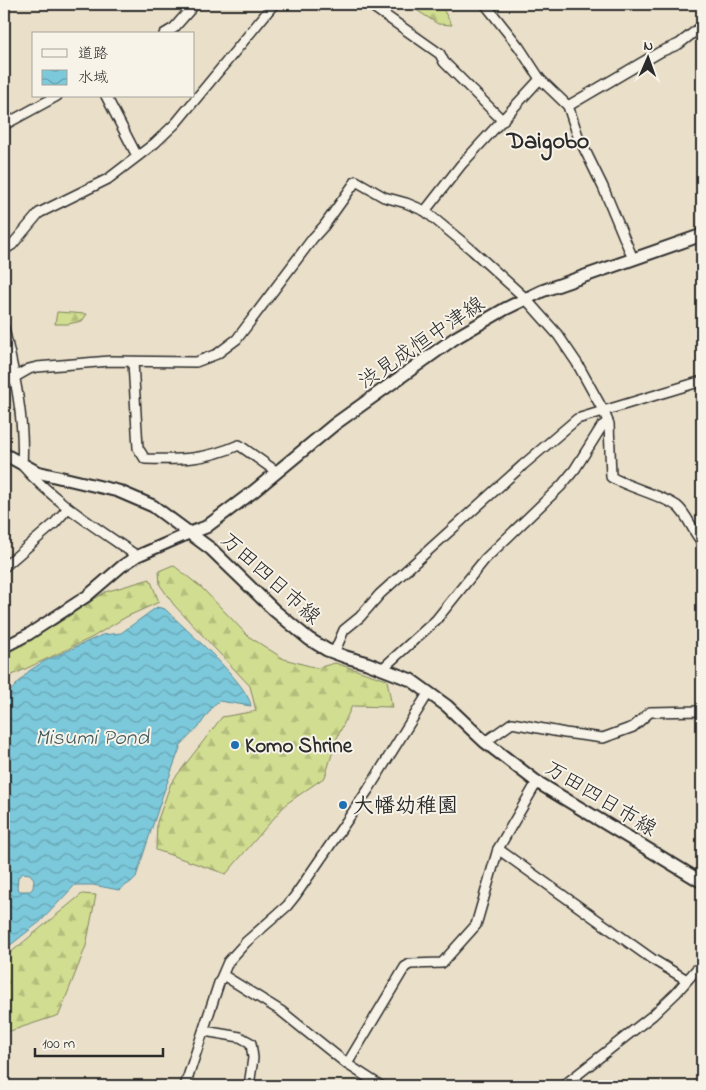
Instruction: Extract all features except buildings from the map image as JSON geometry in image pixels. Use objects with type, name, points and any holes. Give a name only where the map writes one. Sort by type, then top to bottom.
[{"type":"main road","name":"渋見成恒中津線","points":[[190,533],[206,527],[335,424],[480,322],[525,298],[702,235]]},
{"type":"main road","name":"万田四日市線","points":[[4,454],[37,472],[101,486],[139,499],[165,513],[212,549],[296,629],[309,639],[334,653],[383,668],[411,680],[447,706],[486,742],[537,782],[702,882]]},
{"type":"street","points":[[167,32],[174,28],[196,4]]},
{"type":"street","points":[[4,250],[12,245],[39,213],[108,179],[155,143],[176,123],[274,4]]},
{"type":"street","points":[[369,4],[440,54],[444,62],[503,121]]},
{"type":"street","points":[[485,4],[519,47],[540,79],[568,106],[578,136],[603,187],[632,259]]},
{"type":"street","points":[[568,106],[660,52],[679,44],[702,26]]},
{"type":"street","points":[[426,211],[461,166],[540,79]]},
{"type":"street","points":[[4,125],[54,98]]},
{"type":"street","points":[[107,98],[137,156]]},
{"type":"street","points":[[4,382],[37,367],[110,361],[196,362],[217,354],[237,340],[356,181],[384,197],[426,211],[525,298],[558,336],[577,363],[604,412],[608,422],[612,477],[625,485],[677,506],[702,542]]},
{"type":"street","points":[[4,328],[15,378],[23,430],[22,465],[43,488],[68,508],[137,556]]},
{"type":"street","points":[[133,362],[138,448],[145,459],[184,460],[203,458],[239,445],[264,461],[276,472]]},
{"type":"street","points":[[334,653],[344,630],[360,617],[380,594],[530,458],[577,419],[702,381]]},
{"type":"street","points":[[383,668],[436,620],[485,559],[561,486],[575,470],[602,426],[608,422]]},
{"type":"street","points":[[4,566],[54,524],[68,508]]},
{"type":"street","points":[[4,647],[29,634],[87,596],[122,566],[137,556],[190,533]]},
{"type":"street","points":[[185,1086],[228,962],[281,912],[295,896],[368,790],[429,692]]},
{"type":"street","points":[[486,742],[512,723],[604,738],[633,726],[650,712],[702,711]]},
{"type":"street","points":[[347,1064],[405,967],[410,964],[442,963],[476,925],[498,849],[537,782]]},
{"type":"street","points":[[498,849],[652,959],[687,980]]},
{"type":"street","points":[[563,1086],[653,1015],[702,966]]},
{"type":"street","points":[[223,975],[281,1011],[347,1064],[381,1086]]},
{"type":"street","points":[[204,1031],[240,1037],[251,1043],[253,1058],[249,1086]]},
{"type":"green space","points":[[412,4],[440,4],[452,25],[438,24],[418,11]]},
{"type":"green space","points":[[57,312],[87,314],[82,321],[55,324]]},
{"type":"green space","points":[[173,565],[202,588],[248,636],[284,659],[317,668],[335,663],[387,680],[392,707],[352,706],[337,738],[325,777],[286,804],[226,874],[156,850],[157,822],[171,783],[222,717],[256,711],[250,686],[174,605],[160,585],[159,571]]},
{"type":"green space","points":[[150,579],[159,602],[126,617],[91,638],[4,679],[4,654],[57,624],[105,592]]},
{"type":"green space","points":[[82,894],[96,895],[86,946],[59,1015],[4,1033],[4,958]]},
{"type":"water","name":"Misumi Pond","points":[[157,607],[165,609],[227,670],[247,696],[251,706],[219,701],[181,745],[136,877],[131,882],[119,890],[93,885],[75,885],[41,921],[4,950],[4,698],[29,671],[43,662],[102,635],[121,633]],"holes":[[[23,873],[30,874],[34,879],[33,888],[30,891],[20,891],[17,888],[18,877]]]},
{"type":"place","name":"Komo Shrine","points":[[235,745]]},
{"type":"place","name":"大幡幼稚園","points":[[343,805]]},
{"type":"district","name":"Daigobo","points":[[548,140]]}]
